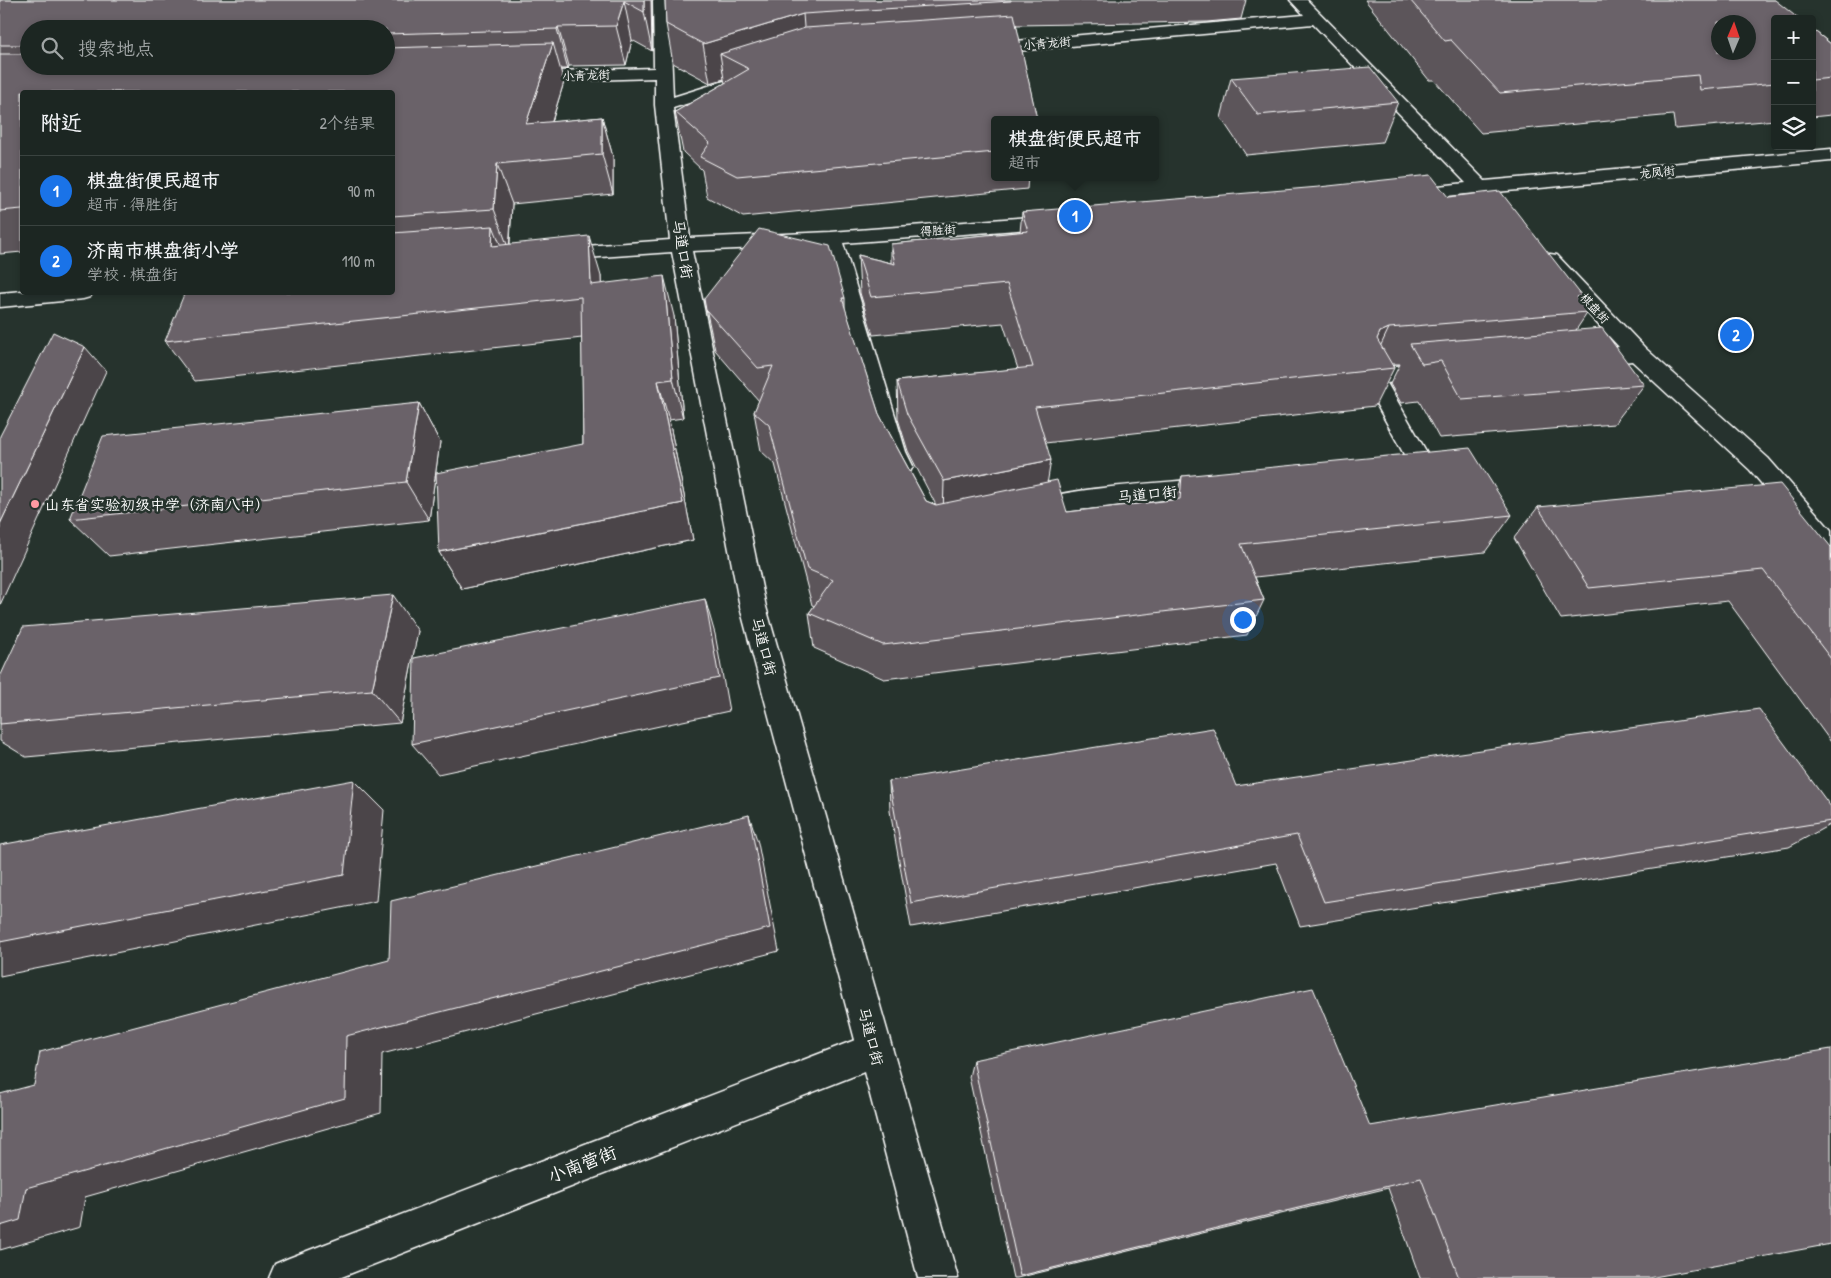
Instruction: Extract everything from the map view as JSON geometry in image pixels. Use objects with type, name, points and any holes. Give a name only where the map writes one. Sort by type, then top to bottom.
[{"type":"street","name":"马道口街","points":[[661,0],[664,105],[681,244],[753,607],[938,1278]]},
{"type":"street","points":[[1298,0],[1503,210]]},
{"type":"street","name":"小青龙街","points":[[964,50],[1317,19]]},
{"type":"street","points":[[664,105],[768,72]]},
{"type":"street","name":"小青龙街","points":[[504,77],[662,73]]},
{"type":"street","name":"龙凤街","points":[[1483,189],[1831,155]]},
{"type":"street","points":[[1384,196],[1483,189]]},
{"type":"street","name":"得胜街","points":[[542,256],[681,244],[831,238],[1078,219]]},
{"type":"street","points":[[831,238],[894,452],[912,487]]},
{"type":"street","name":"棋盘街","points":[[1536,246],[1637,353],[1759,464],[1831,548]]},
{"type":"street","points":[[0,300],[52,295]]},
{"type":"street","points":[[1559,360],[1637,353]]},
{"type":"street","points":[[1374,470],[1422,465],[1372,376],[1450,370]]},
{"type":"street","name":"马道口街","points":[[1002,516],[1080,501],[1236,485]]},
{"type":"street","name":"小南营街","points":[[289,1278],[875,1050]]},
{"type":"building","points":[[0,0],[644,0],[644,12],[624,1],[616,26],[395,34],[395,20],[20,20],[20,45],[0,45]]},
{"type":"building","points":[[665,0],[1011,1],[803,14],[703,44],[666,24]]},
{"type":"building","points":[[1410,0],[1775,0],[1794,15],[1771,15],[1771,83],[1700,90],[1698,75],[1500,93],[1451,40],[1445,41]]},
{"type":"building","points":[[1014,14],[1036,116],[991,116],[991,152],[737,176],[700,157],[710,143],[675,112],[749,69],[720,54],[805,28]]},
{"type":"building","points":[[1816,32],[1831,44],[1831,78],[1816,80]]},
{"type":"building","points":[[553,43],[526,124],[602,117],[602,154],[497,164],[494,209],[395,216],[395,90],[20,90],[20,209],[0,211],[0,54],[20,54],[20,75],[395,75],[395,48]]},
{"type":"building","points":[[1370,67],[1398,102],[1258,115],[1231,78]]},
{"type":"building","points":[[1431,175],[1448,197],[1500,191],[1582,296],[1577,297],[1588,312],[1389,328],[1380,332],[1377,339],[1394,368],[1035,407],[1051,460],[944,481],[907,414],[897,381],[1033,367],[1007,284],[871,297],[858,255],[895,264],[891,244],[1028,231],[1022,212],[1319,187]]},
{"type":"building","points":[[493,226],[492,246],[589,236],[591,285],[664,276],[673,379],[658,381],[683,503],[439,552],[436,473],[583,444],[581,297],[165,341],[184,295],[395,295],[395,233]]},
{"type":"building","points":[[759,229],[830,246],[845,298],[842,298],[879,414],[926,501],[936,505],[1057,480],[1067,512],[1180,499],[1182,476],[1470,448],[1512,515],[1241,544],[1264,600],[883,645],[809,613],[833,580],[807,569],[769,425],[754,412],[773,366],[758,368],[706,310],[704,299]]},
{"type":"building","points":[[1602,328],[1644,385],[1462,399],[1441,361],[1422,364],[1410,344]]},
{"type":"building","points":[[53,332],[85,347],[0,524],[0,436]]},
{"type":"building","points":[[419,403],[406,482],[70,519],[103,436]]},
{"type":"building","points":[[1780,484],[1831,547],[1831,659],[1763,570],[1589,588],[1538,507]]},
{"type":"building","points":[[393,595],[372,690],[0,724],[0,677],[23,627]]},
{"type":"building","points":[[705,599],[719,678],[412,744],[414,658]]},
{"type":"building","points":[[1759,709],[1831,807],[1831,821],[1324,902],[1297,835],[911,903],[889,781],[1213,728],[1236,786]]},
{"type":"building","points":[[354,780],[344,875],[0,942],[0,845]]},
{"type":"building","points":[[749,815],[770,928],[346,1036],[345,1098],[26,1188],[20,1220],[0,1226],[0,1094],[34,1085],[40,1052],[389,960],[391,901]]},
{"type":"building","points":[[1313,988],[1370,1126],[1831,1049],[1831,1244],[1649,1278],[1459,1278],[1421,1178],[1020,1276],[973,1060]]},
{"type":"place","name":"棋盘街便民超市","points":[[1075,216]]},
{"type":"place","name":"济南市棋盘街小学","points":[[1736,335]]},
{"type":"place","name":"山东省实验初级中学（济南八中）","points":[[35,504]]}]
